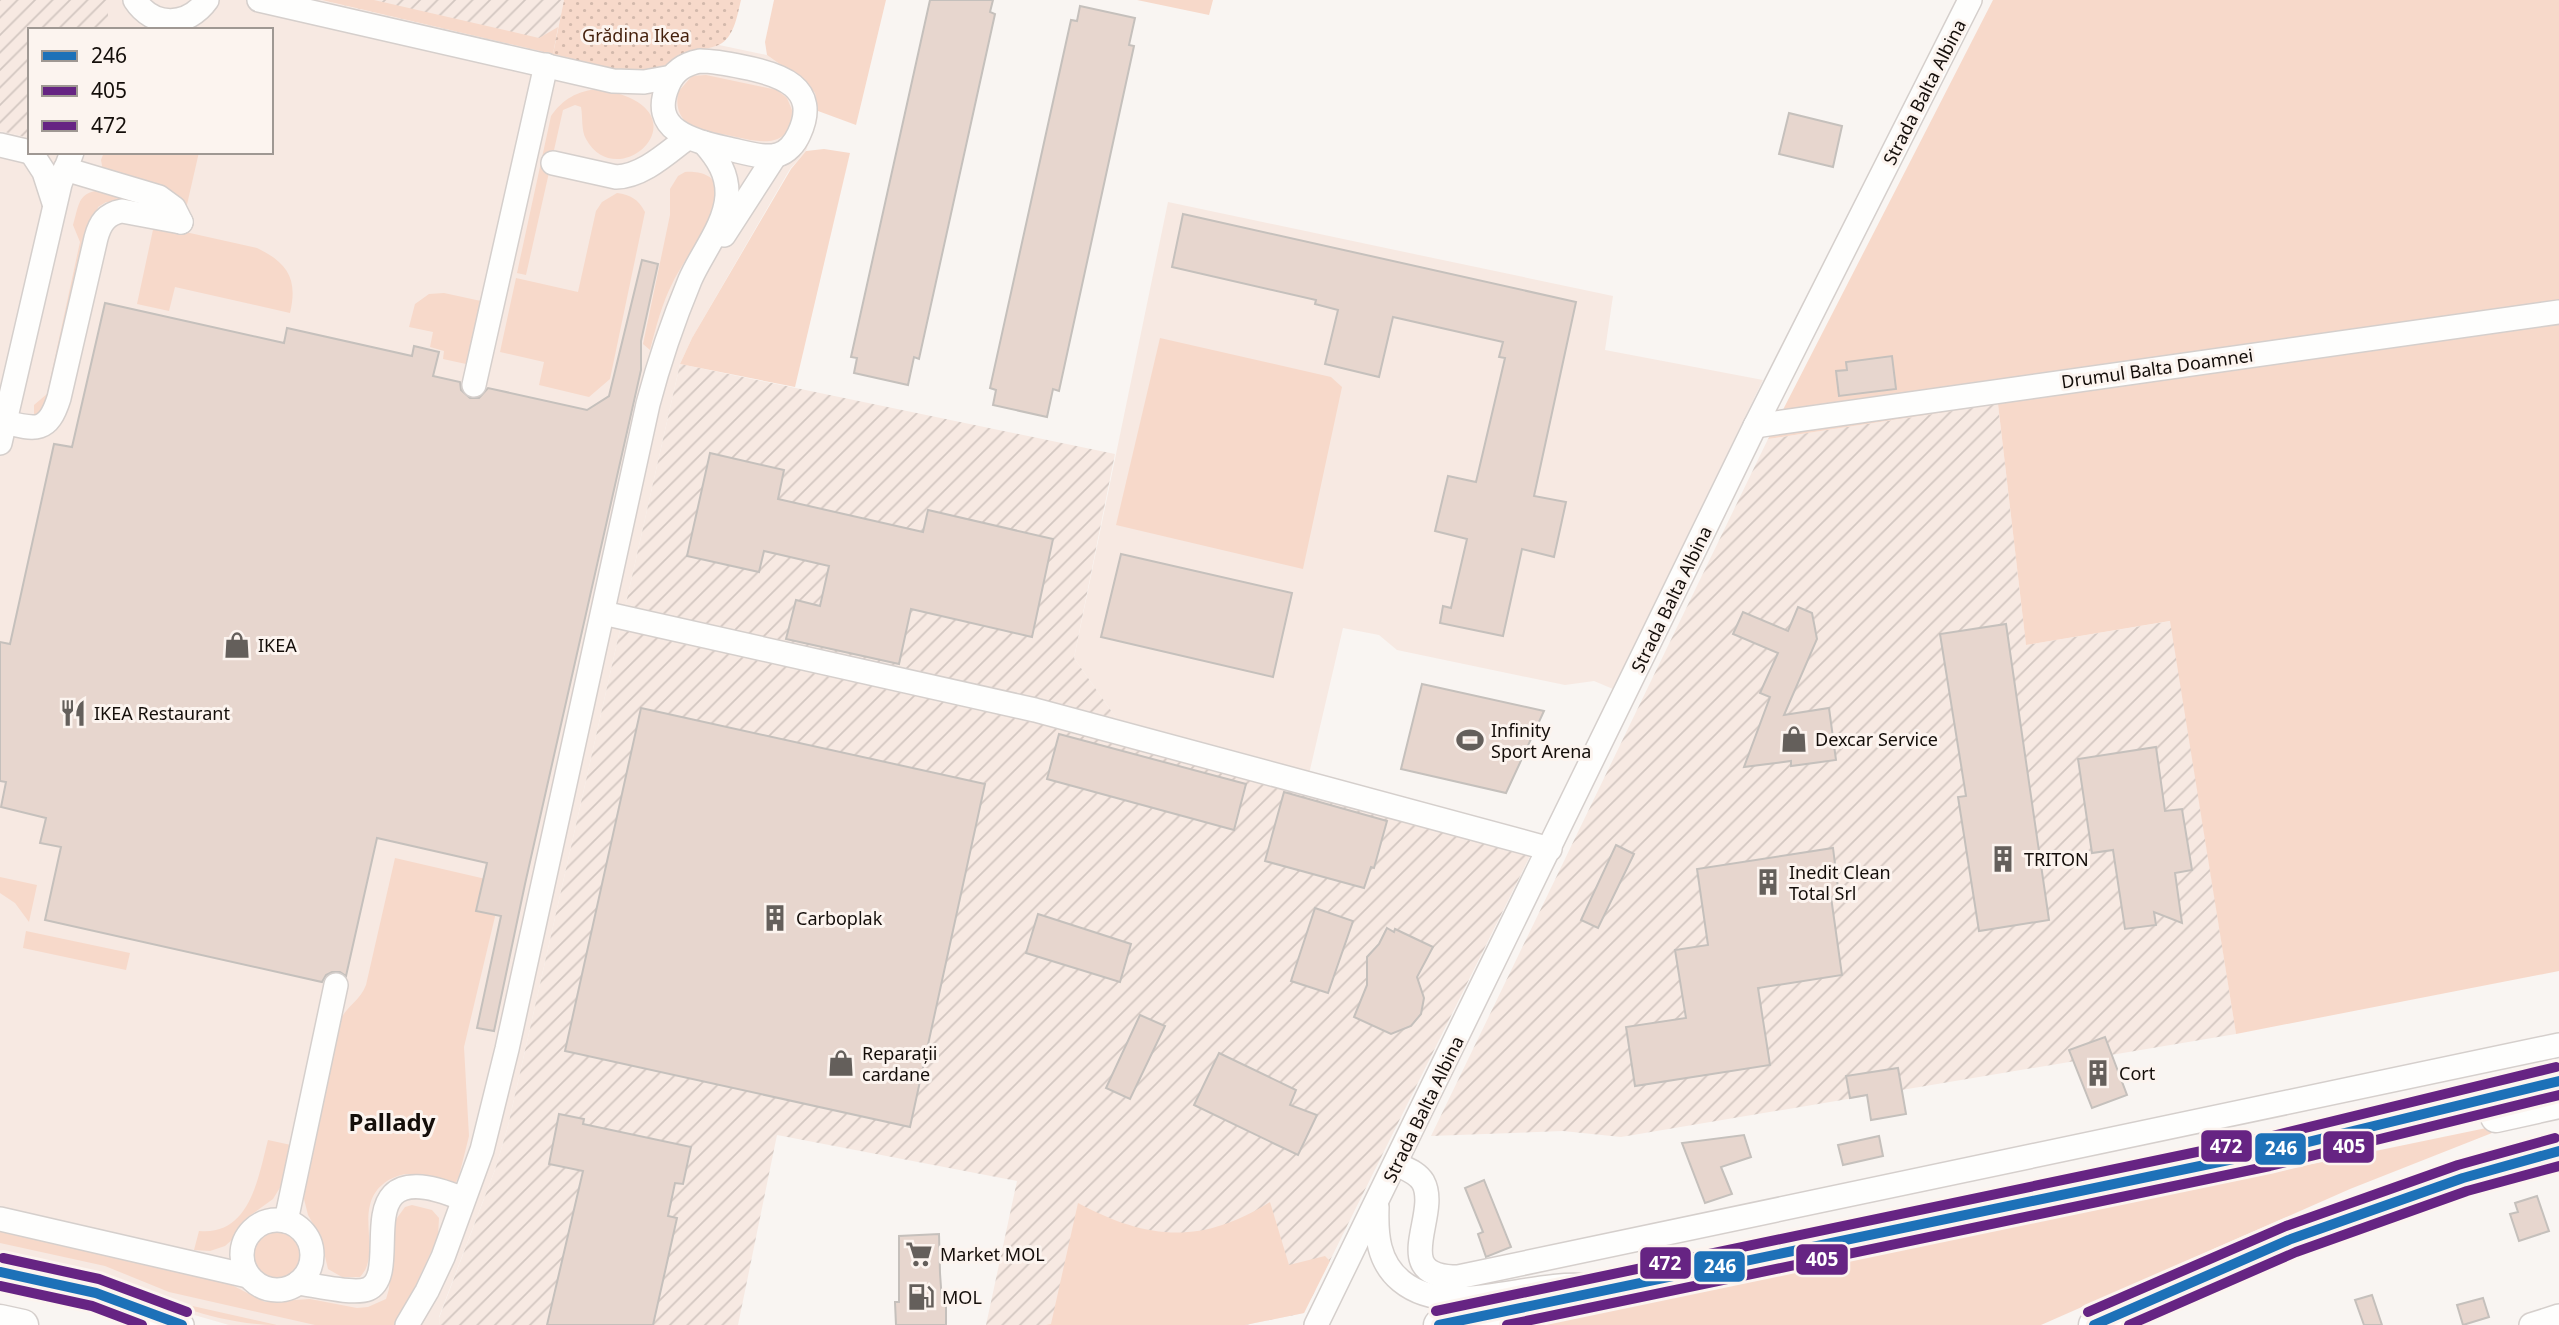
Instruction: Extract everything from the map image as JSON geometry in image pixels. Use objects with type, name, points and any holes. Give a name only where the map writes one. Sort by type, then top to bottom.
[{"type":"main road","points":[[1439,1325],[2267,1152],[2559,1081]]},
{"type":"main road","points":[[2267,1152],[2485,1119],[2559,1103]]},
{"type":"main road","points":[[2094,1325],[2503,1146],[2559,1130]]},
{"type":"main road","points":[[2291,1240],[2463,1178],[2559,1151]]},
{"type":"main road","points":[[0,1320],[23,1325]]},
{"type":"street","points":[[136,1],[152,17],[154,25],[189,17],[207,0]]},
{"type":"street","points":[[260,0],[613,80],[644,82],[672,77]]},
{"type":"street","name":"Strada Balta Albina","points":[[1316,1325],[1755,426],[1970,0]]},
{"type":"street","points":[[136,1],[136,28]]},
{"type":"street","points":[[407,1325],[443,1257],[482,1150],[498,1091],[651,391],[683,296],[724,212],[727,198],[723,171],[695,141],[670,125],[664,110],[665,93],[672,77],[680,68],[690,63],[711,61],[760,70],[788,80],[798,89],[803,100],[803,123],[794,144],[775,156],[695,141],[625,177],[553,163]]},
{"type":"street","points":[[474,384],[546,65]]},
{"type":"street","points":[[613,80],[642,94],[664,110]]},
{"type":"street","points":[[0,145],[28,151]]},
{"type":"street","points":[[32,154],[44,172],[55,206]]},
{"type":"street","points":[[42,154],[64,158],[159,197],[174,208],[181,222],[122,211],[105,218],[99,226],[60,398],[52,418],[40,427],[2,433],[64,158]]},
{"type":"street","points":[[683,296],[775,156]]},
{"type":"street","name":"Drumul Balta Doamnei","points":[[1755,426],[2559,312]]},
{"type":"street","points":[[603,613],[1035,710],[1550,849]]},
{"type":"street","points":[[286,1221],[336,985]]},
{"type":"street","points":[[1396,1164],[1418,1176],[1425,1189],[1426,1205],[1419,1242],[1421,1258],[1425,1265],[1439,1275],[1458,1277],[2559,1045]]},
{"type":"street","points":[[298,1283],[310,1268],[312,1259],[309,1240],[303,1231],[286,1221],[265,1222],[248,1235],[243,1245],[244,1266],[248,1276],[256,1283],[277,1290],[298,1283],[364,1290],[377,1280],[381,1269],[383,1217],[391,1200],[411,1187],[424,1186],[463,1199]]},
{"type":"street","name":"Strada Balta Albina","points":[[1378,1201],[1376,1225],[1382,1254],[1395,1276],[1423,1294],[1455,1298],[1484,1296],[1566,1284],[1610,1288]]},
{"type":"street","points":[[0,1219],[248,1276]]},
{"type":"street","points":[[202,1265],[243,1245]]},
{"type":"street","points":[[312,1259],[336,1288]]},
{"type":"street","points":[[0,1272],[96,1293],[182,1325]]},
{"type":"street","points":[[427,1291],[430,1325]]},
{"type":"street","points":[[2531,1325],[2559,1316]]},
{"type":"shaded area","points":[[0,0],[108,0],[108,28],[28,28],[28,138],[0,131]]},
{"type":"shaded area","points":[[108,0],[322,0],[621,70],[646,72],[684,54],[719,45],[767,55],[802,80],[815,93],[818,111],[806,151],[790,169],[692,338],[680,364],[508,1126],[496,1167],[439,1317],[440,1325],[229,1325],[0,1259],[0,131],[28,138],[28,154],[273,154],[273,28],[108,28]]},
{"type":"shaded area","points":[[322,0],[564,0],[553,54]]},
{"type":"shaded area","points":[[1168,202],[1613,296],[1605,350],[1763,380],[1613,689],[1594,681],[1565,685],[1397,650],[1379,635],[1343,628],[1309,774],[1119,722],[1074,658]]},
{"type":"shaded area","points":[[680,364],[1115,454],[1074,658],[1119,722],[1540,836],[1304,1313],[1245,1325],[986,1325],[1017,1181],[777,1135],[738,1325],[440,1325],[439,1318],[496,1167],[508,1126]]},
{"type":"shaded area","points":[[1998,404],[2026,645],[2171,621],[2236,1034],[1621,1137],[1563,1131],[1431,1136],[1768,439]]},
{"type":"green space","points":[[322,0],[374,0],[539,38],[558,27],[553,54]]},
{"type":"green space","name":"Grădina Ikea","points":[[564,0],[741,0],[734,27],[722,43],[689,53],[656,69],[633,72],[610,69],[553,54]]},
{"type":"green space","points":[[774,0],[886,0],[856,125],[818,111],[815,93],[802,80],[767,55],[765,42]]},
{"type":"green space","points":[[1137,0],[1213,0],[1209,15]]},
{"type":"green space","points":[[1993,0],[2559,0],[2559,971],[2236,1034],[2170,621],[2026,645],[1998,404],[1768,439]]},
{"type":"green space","points":[[706,75],[777,90],[787,98],[792,110],[786,133],[770,141],[760,141],[705,131],[690,125],[679,112],[678,92],[692,76]]},
{"type":"green space","points":[[598,89],[632,99],[649,113],[653,129],[647,143],[635,154],[618,159],[601,155],[584,135],[581,107],[575,105],[563,110],[526,275],[517,273],[551,116],[571,97]]},
{"type":"green space","points":[[824,149],[850,153],[795,387],[680,364],[692,338],[791,169],[806,151]]},
{"type":"green space","points":[[103,154],[199,154],[186,209],[103,171],[101,160]]},
{"type":"green space","points":[[685,172],[700,173],[712,179],[717,188],[717,198],[708,223],[669,290],[650,350],[643,344],[670,215],[670,189],[678,176]]},
{"type":"green space","points":[[106,190],[154,201],[165,214],[106,202],[98,207],[53,407],[34,417],[34,405],[47,394],[80,242],[73,225],[77,210],[85,195]]},
{"type":"green space","points":[[617,193],[634,198],[645,212],[610,379],[589,397],[539,385],[544,362],[500,352],[516,278],[578,292],[596,211],[602,202]]},
{"type":"green space","points":[[154,225],[257,248],[268,254],[283,266],[291,281],[293,291],[290,313],[175,287],[169,311],[137,304]]},
{"type":"green space","points":[[444,293],[481,301],[466,364],[443,359],[444,351],[430,347],[433,332],[409,327],[415,304],[429,294]]},
{"type":"green space","points":[[1160,338],[1331,377],[1342,387],[1303,569],[1116,525]]},
{"type":"green space","points":[[395,858],[503,883],[464,1047],[469,1136],[459,1176],[456,1182],[450,1183],[413,1174],[387,1181],[376,1191],[371,1203],[367,1267],[360,1277],[342,1277],[328,1269],[320,1236],[308,1215],[304,1199],[306,1177],[339,1023],[366,985]]},
{"type":"green space","points":[[0,877],[37,885],[29,922],[15,903],[0,893]]},
{"type":"green space","points":[[26,931],[130,953],[126,970],[23,948]]},
{"type":"green space","points":[[2496,1126],[2497,1131],[2350,1189],[2041,1325],[1537,1325]]},
{"type":"green space","points":[[268,1140],[291,1145],[284,1181],[273,1199],[248,1217],[225,1246],[210,1251],[194,1250],[199,1231],[216,1230],[230,1224],[241,1214],[255,1187]]},
{"type":"green space","points":[[1270,1202],[1289,1265],[1325,1256],[1330,1261],[1304,1313],[1245,1325],[1046,1325],[1051,1324],[1078,1203],[1128,1224],[1174,1232],[1221,1226]]},
{"type":"green space","points":[[412,1205],[432,1210],[439,1218],[438,1237],[397,1325],[315,1325],[169,1292],[105,1266],[0,1243],[0,1230],[228,1283],[265,1302],[310,1299],[357,1308],[368,1307],[386,1299],[394,1222],[405,1207]]},
{"type":"green space","points":[[277,1229],[296,1236],[303,1255],[296,1274],[277,1281],[258,1274],[251,1255],[258,1236]]},
{"type":"green space","points":[[105,1273],[188,1305],[277,1325],[235,1321],[193,1311],[113,1281]]},
{"type":"building","points":[[930,0],[993,0],[990,12],[995,14],[919,359],[914,357],[908,385],[854,373],[857,358],[851,357]]},
{"type":"building","points":[[1080,6],[1135,18],[1129,45],[1134,46],[1059,391],[1053,389],[1047,417],[993,405],[996,390],[990,388],[1071,20],[1077,21]]},
{"type":"building","points":[[1789,113],[1842,126],[1833,167],[1779,154]]},
{"type":"building","points":[[1183,214],[1576,302],[1534,496],[1566,502],[1554,557],[1522,549],[1503,636],[1440,623],[1443,606],[1451,608],[1467,539],[1435,531],[1448,476],[1476,482],[1505,358],[1499,357],[1503,342],[1393,317],[1379,377],[1325,364],[1338,310],[1315,304],[1316,300],[1172,267]]},
{"type":"building","name":"IKEA","points":[[642,260],[658,264],[641,341],[641,370],[494,1031],[477,1028],[501,916],[476,911],[487,863],[377,838],[346,976],[340,972],[332,972],[326,975],[322,982],[45,920],[61,847],[40,843],[46,818],[1,807],[6,782],[0,781],[0,642],[10,644],[54,444],[72,447],[105,303],[284,343],[287,328],[412,356],[414,346],[439,352],[433,376],[460,382],[461,390],[470,398],[479,398],[488,388],[587,410],[609,396]]},
{"type":"building","points":[[1892,356],[1896,389],[1839,396],[1836,371],[1847,370],[1846,362]]},
{"type":"building","points":[[710,453],[784,470],[778,499],[923,532],[928,510],[1053,539],[1032,637],[911,609],[899,664],[786,639],[796,600],[820,606],[829,566],[764,551],[759,572],[687,556]]},
{"type":"building","points":[[1121,554],[1292,593],[1273,677],[1101,637]]},
{"type":"building","points":[[1798,607],[1812,613],[1817,639],[1784,715],[1829,708],[1836,760],[1791,766],[1791,761],[1744,767],[1770,697],[1760,693],[1778,653],[1733,634],[1743,612],[1788,631]]},
{"type":"building","points":[[2006,624],[2049,920],[1979,931],[1958,797],[1966,796],[1940,634]]},
{"type":"building","name":"Infinity Sport Arena","points":[[1422,684],[1544,711],[1506,793],[1401,769]]},
{"type":"building","name":"Carboplak","points":[[641,708],[985,784],[910,1127],[565,1051]]},
{"type":"building","points":[[1059,734],[1246,784],[1234,830],[1047,779]]},
{"type":"building","points":[[2156,747],[2165,811],[2182,809],[2192,870],[2175,873],[2182,923],[2154,912],[2156,925],[2125,929],[2113,850],[2092,853],[2078,759]]},
{"type":"building","points":[[1284,792],[1387,821],[1374,868],[1371,867],[1364,888],[1265,861]]},
{"type":"building","points":[[1616,845],[1634,854],[1598,928],[1581,920]]},
{"type":"building","points":[[1833,848],[1839,896],[1831,897],[1842,975],[1758,988],[1770,1065],[1635,1086],[1626,1027],[1686,1018],[1675,950],[1708,945],[1697,869]]},
{"type":"building","points":[[1315,908],[1353,921],[1328,993],[1291,981]]},
{"type":"building","points":[[1038,914],[1131,944],[1120,982],[1026,953]]},
{"type":"building","points":[[1387,928],[1394,932],[1395,929],[1433,947],[1417,977],[1424,998],[1421,1014],[1411,1026],[1391,1034],[1354,1017],[1367,985],[1367,957],[1379,944]]},
{"type":"building","points":[[1140,1015],[1165,1026],[1130,1099],[1106,1088]]},
{"type":"building","name":"Cort","points":[[2105,1037],[2127,1095],[2092,1108],[2069,1050]]},
{"type":"building","points":[[1219,1053],[1296,1090],[1290,1105],[1317,1115],[1298,1155],[1194,1105]]},
{"type":"building","points":[[1898,1068],[1906,1114],[1871,1120],[1867,1095],[1850,1098],[1846,1076]]},
{"type":"building","points":[[559,1114],[584,1119],[583,1124],[691,1147],[683,1184],[675,1183],[668,1216],[677,1218],[653,1325],[547,1325],[583,1171],[549,1164]]},
{"type":"building","points":[[1744,1135],[1751,1157],[1721,1167],[1732,1194],[1705,1203],[1682,1143]]},
{"type":"building","points":[[1879,1136],[1883,1156],[1843,1165],[1838,1145]]},
{"type":"building","points":[[1484,1180],[1511,1247],[1486,1257],[1478,1234],[1483,1232],[1465,1188]]},
{"type":"building","points":[[2537,1196],[2549,1231],[2519,1241],[2510,1214],[2518,1212],[2515,1203]]},
{"type":"building","name":"MOL","points":[[939,1234],[942,1302],[946,1302],[946,1325],[896,1325],[895,1302],[899,1302],[899,1236]]},
{"type":"building","points":[[2372,1295],[2382,1325],[2364,1325],[2355,1300]]},
{"type":"building","points":[[2483,1298],[2489,1317],[2463,1325],[2457,1305]]},
{"type":"transit line","name":"472","points":[[1436,1311],[2264,1138],[2556,1067]]},
{"type":"transit line","name":"246","points":[[1439,1325],[2267,1152],[2559,1081]]},
{"type":"transit line","name":"405","points":[[1507,1325],[2270,1166],[2559,1095]]},
{"type":"transit line","name":"472","points":[[2088,1312],[2286,1226],[2458,1165],[2555,1138]]},
{"type":"transit line","name":"246","points":[[2094,1325],[2291,1239],[2463,1178],[2559,1151]]},
{"type":"transit line","name":"405","points":[[2129,1325],[2296,1252],[2467,1191],[2559,1166]]},
{"type":"transit line","name":"472","points":[[3,1258],[99,1279],[187,1312]]},
{"type":"transit line","name":"246","points":[[0,1272],[96,1293],[182,1325]]},
{"type":"transit line","name":"405","points":[[0,1286],[92,1306],[142,1325]]},
{"type":"place","name":"IKEA","points":[[237,645]]},
{"type":"place","name":"IKEA Restaurant","points":[[73,713]]},
{"type":"place","name":"Dexcar Service","points":[[1794,739]]},
{"type":"place","name":"Infinity Sport Arena","points":[[1470,740]]},
{"type":"place","name":"TRITON","points":[[2003,859]]},
{"type":"place","name":"Inedit Clean Total Srl","points":[[1768,882]]},
{"type":"place","name":"Carboplak","points":[[775,918]]},
{"type":"place","name":"Reparații cardane","points":[[841,1063]]},
{"type":"place","name":"Cort","points":[[2098,1073]]},
{"type":"place","name":"Market MOL","points":[[919,1254]]},
{"type":"place","name":"MOL","points":[[921,1297]]},
{"type":"district","name":"Pallady","points":[[392,1121]]}]
